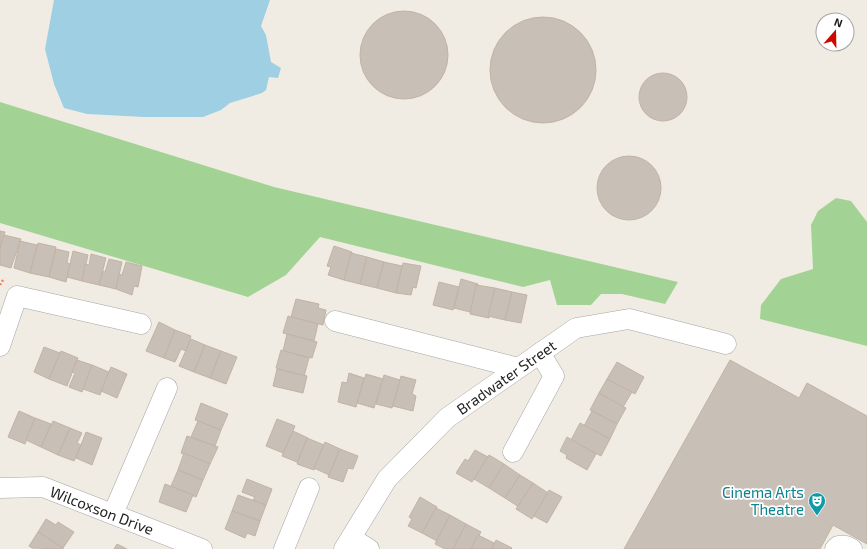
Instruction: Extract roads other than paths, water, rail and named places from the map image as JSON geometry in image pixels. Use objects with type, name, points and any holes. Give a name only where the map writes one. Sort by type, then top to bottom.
[{"type":"street","points":[[0,346],[17,296],[141,324]]},
{"type":"street","name":"Bradwater Street","points":[[347,544],[387,480],[447,418],[576,328],[629,319],[726,344]]},
{"type":"street","points":[[335,321],[518,368]]},
{"type":"street","points":[[513,452],[554,376],[540,353]]},
{"type":"street","points":[[113,514],[167,388]]},
{"type":"street","name":"Wilcoxson Drive","points":[[0,488],[43,487],[113,514],[174,544],[202,549]]},
{"type":"street","points":[[284,549],[310,488]]},
{"type":"street","points":[[347,544],[369,549]]},
{"type":"street","points":[[835,549],[838,546],[846,546],[852,549]]},
{"type":"water","points":[[54,0],[270,0],[261,26],[266,35],[271,62],[281,68],[278,78],[269,77],[266,90],[262,93],[230,103],[221,110],[203,117],[144,117],[87,114],[64,108],[54,84],[45,49]]},
{"type":"place","name":"Cinema Arts Theatre","points":[[817,516]]}]
